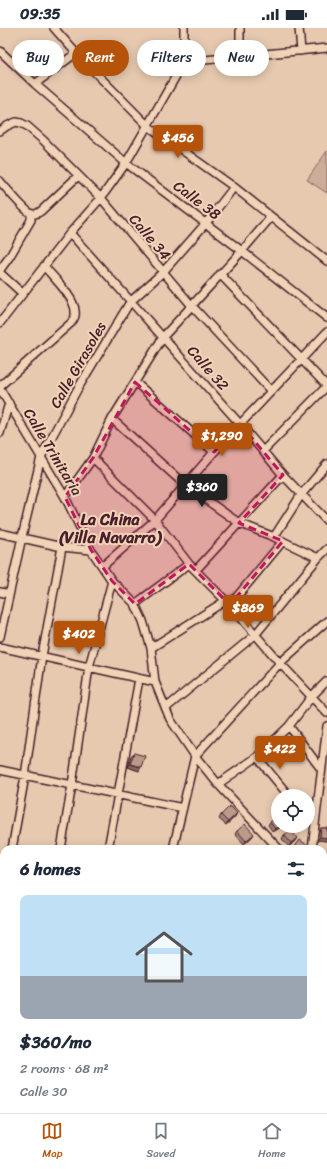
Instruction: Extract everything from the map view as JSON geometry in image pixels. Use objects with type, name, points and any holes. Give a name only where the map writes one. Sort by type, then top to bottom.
[{"type":"street","points":[[54,28],[72,48]]},
{"type":"street","points":[[184,28],[184,40]]},
{"type":"street","points":[[240,28],[240,40]]},
{"type":"street","points":[[299,28],[301,51]]},
{"type":"street","points":[[269,54],[327,48]]},
{"type":"street","name":"Calle 38","points":[[0,51],[35,84],[126,163],[242,250],[327,318]]},
{"type":"street","points":[[35,84],[72,56]]},
{"type":"street","points":[[99,76],[148,126],[234,188],[327,261]]},
{"type":"street","points":[[0,323],[70,233],[101,198],[126,163],[176,76]]},
{"type":"street","name":"Calle 34","points":[[0,131],[16,122],[27,126],[101,198],[192,306],[271,391]]},
{"type":"street","points":[[31,214],[41,212],[78,176]]},
{"type":"street","points":[[0,181],[31,214],[31,220],[0,271],[22,293]]},
{"type":"street","name":"Calle Girasoles","points":[[0,637],[41,457],[77,390],[130,302],[163,272],[206,223],[234,188]]},
{"type":"street","points":[[65,497],[92,458],[112,420],[163,337],[271,217]]},
{"type":"street","name":"Calle 32","points":[[70,233],[240,424],[283,475],[327,520]]},
{"type":"street","points":[[0,386],[71,323],[74,318],[76,310],[69,297],[44,266]]},
{"type":"street","points":[[220,274],[327,386],[263,451]]},
{"type":"street","points":[[103,566],[155,520],[214,452],[327,332]]},
{"type":"street","points":[[135,382],[214,452]]},
{"type":"street","name":"Calle Trinitaria","points":[[0,389],[65,497],[91,550],[112,581],[135,604],[144,621],[155,682],[170,719],[195,756],[218,784],[275,845]]},
{"type":"street","points":[[0,433],[8,403]]},
{"type":"street","points":[[112,420],[185,485],[239,522],[284,541],[318,558]]},
{"type":"street","points":[[92,458],[155,520],[189,564],[228,603],[280,663],[327,713]]},
{"type":"street","points":[[274,537],[301,495],[327,464]]},
{"type":"street","points":[[196,570],[283,475]]},
{"type":"street","points":[[0,533],[62,547],[91,550]]},
{"type":"street","points":[[150,648],[228,603],[284,541]]},
{"type":"street","points":[[13,845],[25,776],[42,656],[62,547]]},
{"type":"street","points":[[166,708],[256,635],[318,558],[327,549]]},
{"type":"street","points":[[135,604],[189,564]]},
{"type":"street","points":[[62,845],[89,667],[112,581]]},
{"type":"street","points":[[0,592],[9,594]]},
{"type":"street","points":[[174,845],[195,756],[280,663],[327,620]]},
{"type":"street","points":[[0,647],[155,682]]},
{"type":"street","points":[[109,845],[139,679]]},
{"type":"street","points":[[218,784],[257,757],[289,726],[312,696],[327,681]]},
{"type":"street","points":[[289,726],[321,769]]},
{"type":"street","points":[[315,820],[327,726]]},
{"type":"street","points":[[257,757],[283,789]]},
{"type":"street","points":[[0,770],[183,808]]},
{"type":"street","points":[[312,845],[314,833]]},
{"type":"highlighted area","points":[[135,382],[214,452],[240,424],[283,475],[239,523],[283,541],[230,605],[189,564],[135,604],[112,581],[91,550],[65,497],[93,458]]},
{"type":"shaded area","points":[[327,151],[327,193],[307,180]]},
{"type":"building","points":[[134,753],[145,756],[141,767],[130,764]]},
{"type":"building","points":[[230,806],[237,813],[228,822],[221,815]]},
{"type":"building","points":[[245,824],[254,834],[246,841],[237,831]]},
{"type":"building","points":[[321,828],[327,828],[327,838],[320,837]]},
{"type":"building","points":[[287,833],[293,833],[297,838],[291,843],[284,835]]},
{"type":"building","points":[[300,840],[307,845],[296,845]]},
{"type":"district","name":"La China (Villa Navarro)","points":[[110,528]]}]
